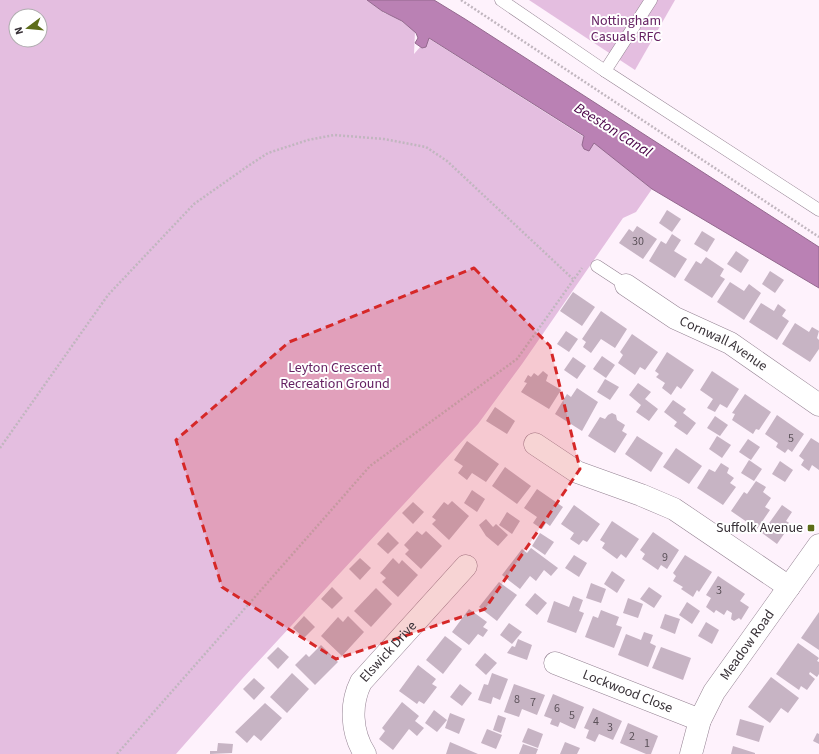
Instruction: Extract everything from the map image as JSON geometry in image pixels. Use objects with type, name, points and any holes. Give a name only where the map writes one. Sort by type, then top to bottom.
[{"type":"street","name":"Cornwall Avenue","points":[[626,285],[675,318],[730,343],[819,405]]},
{"type":"street","points":[[535,444],[577,472],[641,495],[674,509],[789,587]]},
{"type":"street","name":"Meadow Road","points":[[691,754],[700,720],[714,692],[819,544]]},
{"type":"street","name":"Elswick Drive","points":[[365,754],[358,741],[354,718],[357,690],[361,682],[466,566]]},
{"type":"street","name":"Lockwood Close","points":[[555,663],[700,720]]},
{"type":"lane","points":[[501,0],[605,71],[819,210]]},
{"type":"lane","points":[[605,71],[651,0]]},
{"type":"lane","points":[[597,266],[626,285]]},
{"type":"path","points":[[461,0],[819,237]]},
{"type":"path","points":[[0,448],[108,295],[194,204],[268,153],[308,140],[341,136],[384,139],[426,147],[447,161],[573,279]]},
{"type":"path","points":[[117,754],[370,466],[517,359],[581,268],[592,264],[597,266]]},
{"type":"highlighted area","points":[[474,268],[550,346],[580,469],[485,609],[336,659],[222,587],[176,440],[289,342]]},
{"type":"green space","name":"Leyton Crescent Recreation Ground","points":[[0,0],[368,0],[384,13],[396,17],[415,31],[414,54],[428,38],[584,137],[589,150],[594,142],[652,189],[636,212],[623,218],[522,364],[478,424],[242,679],[176,754],[0,754]]},
{"type":"green space","name":"Nottingham Casuals RFC","points":[[529,0],[675,0],[635,70]]},
{"type":"water","name":"Beeston Canal","points":[[367,0],[434,0],[465,19],[819,247],[819,288],[652,189],[594,143],[589,151],[584,149],[582,145],[584,136],[429,38],[426,47],[422,48],[415,43],[418,38],[416,33],[402,21],[382,11]]},
{"type":"building","points":[[667,210],[681,219],[672,232],[659,223]]},
{"type":"building","points":[[637,226],[657,239],[643,259],[619,243],[629,229],[633,232]]},
{"type":"building","points":[[702,231],[715,239],[707,252],[694,244]]},
{"type":"building","points":[[672,234],[681,240],[674,251],[687,259],[675,278],[649,261],[661,241],[666,244]]},
{"type":"building","points":[[736,251],[749,260],[741,273],[727,264]]},
{"type":"building","points":[[706,257],[724,269],[720,276],[725,279],[712,298],[684,280],[696,261],[701,264]]},
{"type":"building","points":[[770,271],[784,280],[775,293],[762,284]]},
{"type":"building","points":[[730,282],[744,291],[749,284],[761,293],[744,320],[717,302]]},
{"type":"building","points":[[573,292],[595,307],[582,326],[560,311]]},
{"type":"building","points":[[761,303],[774,311],[778,304],[786,310],[782,316],[789,321],[777,340],[749,322]]},
{"type":"building","points":[[601,311],[627,329],[615,348],[601,339],[591,353],[583,347],[586,342],[582,339]]},
{"type":"building","points":[[795,323],[809,332],[812,327],[819,331],[817,338],[819,340],[819,349],[810,362],[782,344]]},
{"type":"building","points":[[566,331],[578,339],[569,352],[557,344]]},
{"type":"building","points":[[632,334],[658,352],[645,370],[640,367],[635,375],[618,363],[623,355],[620,352]]},
{"type":"building","points":[[667,352],[694,370],[681,389],[677,386],[671,395],[662,388],[665,383],[656,377],[659,374],[655,371]]},
{"type":"building","points":[[602,356],[615,365],[606,378],[593,369]]},
{"type":"building","points":[[573,357],[586,366],[577,379],[564,370]]},
{"type":"building","points":[[543,371],[548,375],[546,381],[561,390],[549,409],[521,392],[527,383],[524,382],[528,375],[531,377],[534,373],[538,376]]},
{"type":"building","points":[[712,371],[739,389],[727,408],[720,404],[715,412],[707,408],[713,399],[700,390]]},
{"type":"building","points":[[605,379],[619,387],[610,400],[597,392]]},
{"type":"building","points":[[638,383],[651,392],[645,399],[658,409],[649,421],[636,412],[641,405],[629,395]]},
{"type":"building","points":[[577,388],[598,402],[582,431],[555,414],[567,394],[571,397]]},
{"type":"building","points":[[745,394],[771,412],[759,430],[756,429],[753,434],[732,420],[735,414],[732,413]]},
{"type":"building","points":[[673,400],[686,409],[683,413],[696,423],[687,435],[674,426],[677,422],[664,412]]},
{"type":"building","points":[[495,407],[515,421],[507,434],[486,421]]},
{"type":"building","points":[[612,413],[616,415],[617,420],[625,425],[622,431],[627,434],[615,453],[588,436],[600,417],[605,419]]},
{"type":"building","points":[[777,415],[804,434],[792,452],[788,449],[785,453],[776,447],[778,443],[765,434]]},
{"type":"building","points":[[715,416],[728,425],[720,436],[707,428]]},
{"type":"building","points":[[637,436],[663,453],[651,472],[625,454]]},
{"type":"building","points":[[717,436],[731,445],[722,458],[709,449]]},
{"type":"building","points":[[811,438],[819,443],[819,470],[812,465],[809,471],[801,465],[804,460],[799,456]]},
{"type":"building","points":[[748,439],[760,447],[751,460],[739,452]]},
{"type":"building","points":[[467,441],[499,464],[486,482],[472,473],[467,480],[458,473],[463,466],[454,460]]},
{"type":"building","points":[[676,448],[702,466],[689,484],[663,467]]},
{"type":"building","points":[[749,460],[762,469],[754,481],[741,473]]},
{"type":"building","points":[[780,461],[793,470],[785,482],[772,474]]},
{"type":"building","points":[[721,463],[729,468],[727,473],[734,478],[730,483],[736,487],[723,505],[697,488],[709,469],[715,472]]},
{"type":"building","points":[[505,467],[531,486],[517,504],[492,486]]},
{"type":"building","points":[[756,481],[766,487],[763,492],[771,498],[765,507],[770,510],[757,529],[731,511],[744,492],[747,494]]},
{"type":"building","points":[[537,489],[563,507],[550,526],[546,523],[542,529],[533,523],[537,517],[524,508]]},
{"type":"building","points":[[472,490],[485,499],[477,512],[464,503]]},
{"type":"building","points":[[452,501],[469,516],[449,540],[432,524],[436,520],[432,517],[444,502],[448,505]]},
{"type":"building","points":[[413,502],[424,512],[413,524],[402,513]]},
{"type":"building","points":[[574,505],[600,524],[587,542],[583,540],[579,545],[570,539],[574,533],[561,524]]},
{"type":"building","points":[[782,505],[792,512],[786,521],[791,524],[777,544],[762,533]]},
{"type":"building","points":[[507,512],[520,521],[512,534],[499,525]]},
{"type":"building","points":[[486,519],[493,527],[496,524],[508,535],[498,546],[486,536],[479,525]]},
{"type":"building","points":[[612,521],[639,539],[626,558],[621,554],[617,559],[602,548],[605,543],[600,540]]},
{"type":"building","points":[[417,531],[422,535],[426,531],[442,546],[421,569],[405,554],[409,550],[404,545]]},
{"type":"building","points":[[388,532],[399,543],[388,554],[377,544]]},
{"type":"building","points":[[653,532],[679,550],[667,569],[661,565],[658,570],[642,559],[645,554],[640,550]]},
{"type":"building","points":[[540,533],[554,542],[545,555],[532,546]]},
{"type":"building","points":[[531,548],[558,568],[551,576],[544,570],[536,581],[530,576],[520,589],[502,575],[522,549],[527,553]]},
{"type":"building","points":[[574,555],[587,563],[579,577],[565,568]]},
{"type":"building","points":[[685,555],[712,572],[699,592],[697,590],[693,597],[681,589],[683,587],[673,581],[676,576],[673,573]]},
{"type":"building","points":[[360,558],[371,568],[360,580],[349,569]]},
{"type":"building","points":[[393,558],[399,564],[402,560],[418,575],[398,597],[382,582],[386,578],[380,573]]},
{"type":"building","points":[[612,571],[625,580],[617,593],[604,584]]},
{"type":"building","points":[[718,576],[745,594],[740,601],[749,607],[741,620],[739,618],[734,621],[731,619],[732,613],[727,610],[724,615],[716,610],[714,613],[706,607],[711,598],[706,595]]},
{"type":"building","points":[[499,582],[517,595],[497,621],[479,607]]},
{"type":"building","points":[[591,583],[606,589],[601,603],[586,598]]},
{"type":"building","points":[[332,587],[343,598],[332,609],[321,599]]},
{"type":"building","points":[[649,587],[662,596],[654,608],[640,599]]},
{"type":"building","points":[[376,588],[392,604],[371,627],[354,611]]},
{"type":"building","points":[[535,593],[547,603],[537,615],[525,605]]},
{"type":"building","points":[[573,596],[583,600],[579,611],[584,613],[576,633],[547,622],[554,601],[569,607]]},
{"type":"building","points":[[628,598],[643,604],[638,618],[623,613]]},
{"type":"building","points":[[687,602],[700,611],[692,624],[679,615]]},
{"type":"building","points":[[469,609],[487,622],[483,627],[488,630],[483,637],[478,634],[469,645],[452,632]]},
{"type":"building","points":[[601,610],[619,617],[616,625],[622,627],[614,648],[585,637],[593,616],[598,618]]},
{"type":"building","points":[[819,612],[819,650],[801,638]]},
{"type":"building","points":[[665,614],[680,619],[675,634],[660,628]]},
{"type":"building","points":[[304,616],[315,627],[304,638],[293,628]]},
{"type":"building","points":[[348,616],[364,632],[342,656],[321,636],[338,617],[343,622]]},
{"type":"building","points":[[706,622],[719,630],[712,644],[698,636]]},
{"type":"building","points":[[509,623],[522,632],[512,644],[500,635]]},
{"type":"building","points":[[644,632],[653,635],[650,643],[656,646],[648,667],[618,655],[626,634],[641,640]]},
{"type":"building","points":[[445,636],[462,649],[443,674],[426,660]]},
{"type":"building","points":[[518,639],[532,645],[527,660],[507,653],[512,646],[515,647]]},
{"type":"building","points":[[798,643],[819,658],[817,661],[819,662],[819,674],[817,677],[810,672],[809,674],[815,679],[807,690],[801,686],[799,690],[776,674]]},
{"type":"building","points":[[321,645],[338,662],[315,685],[295,665],[306,654],[309,657]]},
{"type":"building","points":[[278,647],[289,657],[278,669],[267,658]]},
{"type":"building","points":[[661,647],[691,658],[683,680],[652,668]]},
{"type":"building","points":[[485,653],[497,663],[486,675],[475,665]]},
{"type":"building","points":[[418,665],[436,679],[432,684],[437,687],[424,704],[419,701],[417,704],[399,691]]},
{"type":"building","points":[[292,673],[309,689],[287,713],[270,697]]},
{"type":"building","points":[[492,673],[508,679],[500,700],[493,697],[491,704],[478,700],[484,684],[488,685]]},
{"type":"building","points":[[771,677],[799,698],[788,713],[781,708],[770,723],[748,707]]},
{"type":"building","points":[[254,678],[265,688],[254,700],[243,689]]},
{"type":"building","points":[[460,684],[472,693],[462,706],[450,697]]},
{"type":"building","points":[[514,684],[545,695],[537,715],[522,709],[519,717],[504,712]]},
{"type":"building","points":[[553,694],[584,707],[575,729],[560,722],[558,727],[550,724],[552,719],[544,716]]},
{"type":"building","points":[[402,702],[419,716],[415,721],[424,728],[417,736],[409,729],[393,750],[379,739],[385,731],[382,728]]},
{"type":"building","points":[[265,703],[282,718],[261,741],[254,735],[247,743],[235,732]]},
{"type":"building","points":[[593,708],[622,721],[613,740],[599,734],[595,742],[586,738],[589,730],[584,728]]},
{"type":"building","points":[[434,710],[447,720],[437,732],[425,723]]},
{"type":"building","points":[[450,713],[465,719],[459,734],[445,728]]},
{"type":"building","points":[[498,715],[506,718],[501,733],[493,730]]},
{"type":"building","points":[[740,719],[764,726],[759,742],[736,735]]},
{"type":"building","points":[[628,723],[658,736],[651,754],[646,754],[620,743]]},
{"type":"building","points":[[528,728],[543,734],[538,748],[522,742]]},
{"type":"building","points":[[487,729],[502,735],[496,749],[481,743]]},
{"type":"building","points":[[817,733],[819,734],[819,744],[813,741]]},
{"type":"building","points":[[450,742],[478,754],[446,754]]},
{"type":"building","points":[[565,742],[580,748],[577,754],[560,754]]},
{"type":"building","points":[[218,743],[233,744],[232,753],[210,754],[210,751],[217,751]]},
{"type":"building","points":[[523,744],[538,749],[536,754],[519,754]]},
{"type":"building","points":[[733,746],[755,753],[755,754],[731,754]]},
{"type":"place","name":"Suffolk Avenue","points":[[811,528]]}]
